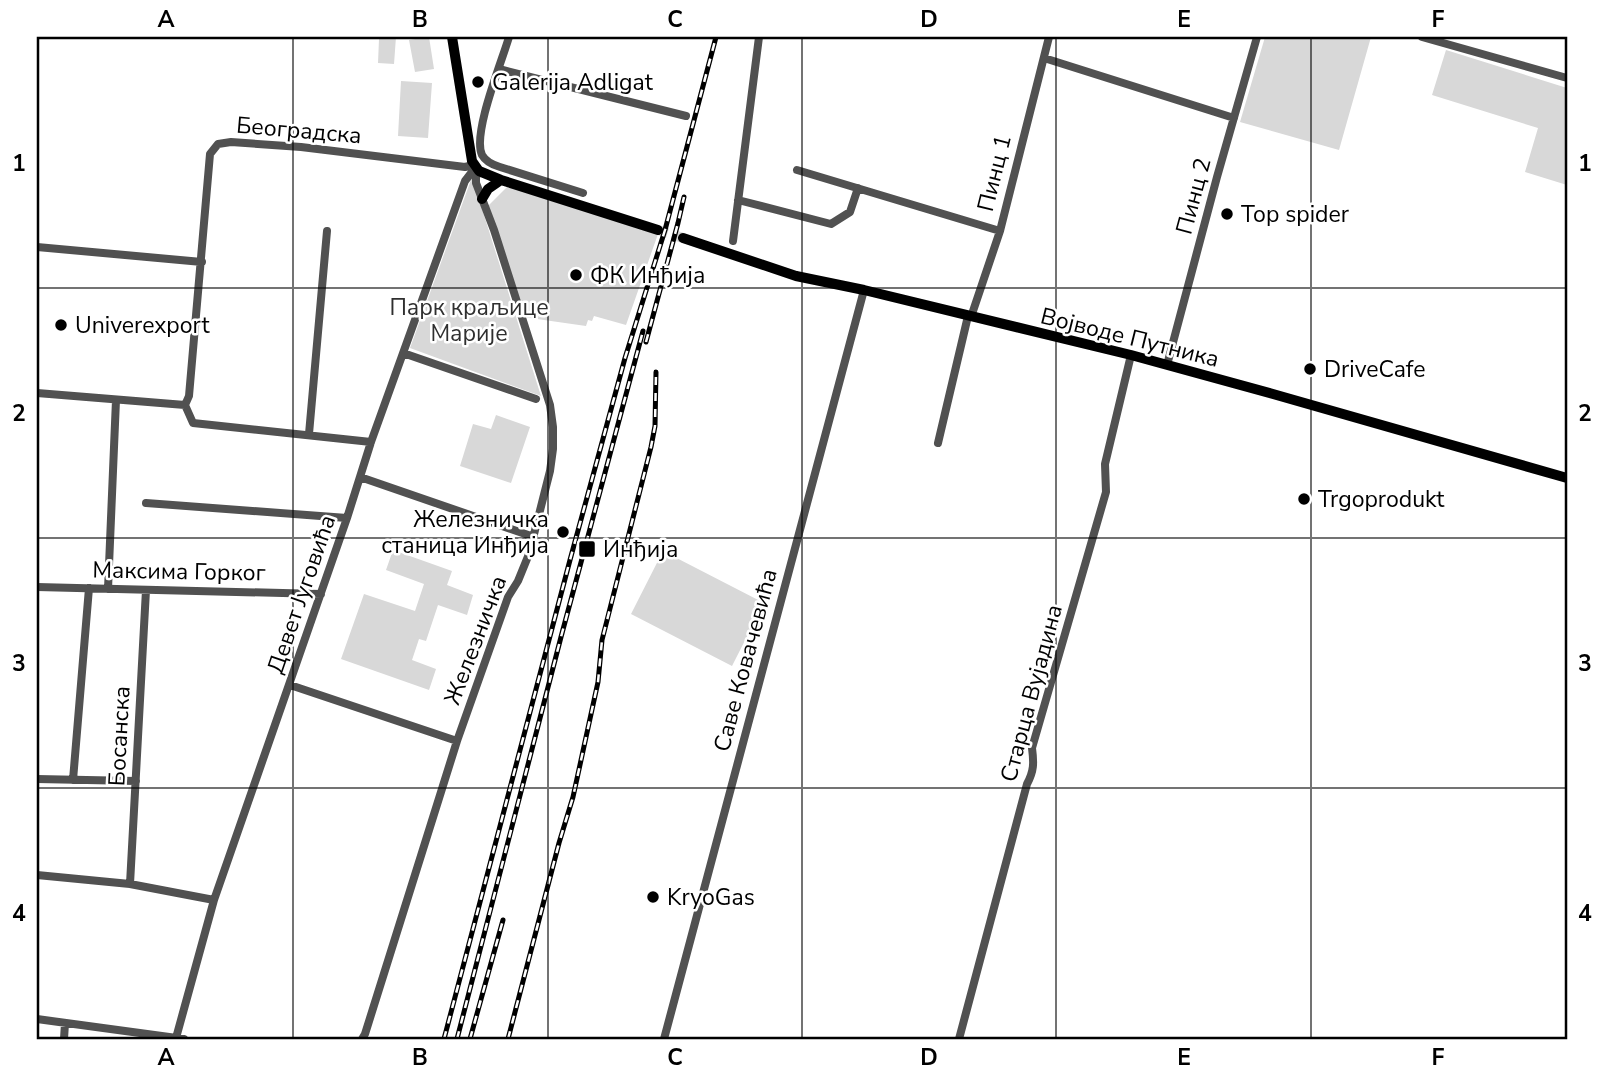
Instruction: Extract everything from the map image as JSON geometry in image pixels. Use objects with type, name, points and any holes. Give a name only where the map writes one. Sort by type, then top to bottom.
[{"type":"main road","name":"Железничка","points":[[452,37],[464,118],[476,168]]},
{"type":"main road","points":[[476,168],[501,180],[657,230]]},
{"type":"main road","points":[[482,199],[488,189],[501,180]]},
{"type":"main road","name":"Војводе Путника","points":[[682,238],[796,276],[1132,355],[1567,478]]},
{"type":"street","points":[[509,37],[484,117],[480,142],[483,156],[500,167],[583,193]]},
{"type":"street","points":[[733,241],[759,37]]},
{"type":"street","name":"Пинц 1","points":[[938,443],[969,316],[1000,231],[1049,37]]},
{"type":"street","name":"Пинц 2","points":[[1167,365],[1257,37]]},
{"type":"street","points":[[1422,37],[1567,78]]},
{"type":"street","points":[[1044,58],[1234,118]]},
{"type":"street","points":[[499,69],[686,116]]},
{"type":"street","points":[[464,118],[484,117]]},
{"type":"street","name":"Београдска","points":[[185,405],[189,396],[210,154],[218,144],[224,142],[301,147],[476,168]]},
{"type":"street","name":"Железничка","points":[[362,1039],[457,741],[508,597],[529,554],[554,449],[550,405],[495,230],[476,183],[476,168]]},
{"type":"street","name":"Девет Југовића","points":[[180,1039],[214,900],[290,685],[371,442],[465,181],[476,168]]},
{"type":"street","points":[[797,170],[1000,231]]},
{"type":"street","points":[[738,200],[831,224],[850,212],[858,188]]},
{"type":"street","points":[[309,434],[327,232]]},
{"type":"street","points":[[37,247],[201,262]]},
{"type":"street","name":"Саве Ковачевића","points":[[664,1039],[864,290]]},
{"type":"street","points":[[403,353],[536,399]]},
{"type":"street","name":"Старца Вујадина","points":[[959,1039],[1027,784],[1033,772],[1032,748],[1106,492],[1105,464],[1132,355]]},
{"type":"street","points":[[37,393],[185,405],[194,423],[371,442]]},
{"type":"street","points":[[107,589],[116,400]]},
{"type":"street","points":[[360,477],[534,537]]},
{"type":"street","points":[[146,503],[347,518]]},
{"type":"street","name":"Максима Горког","points":[[37,587],[321,594]]},
{"type":"street","points":[[73,780],[89,588]]},
{"type":"street","name":"Босанска","points":[[130,884],[146,590]]},
{"type":"street","points":[[290,685],[457,741]]},
{"type":"street","points":[[37,779],[136,781]]},
{"type":"street","points":[[37,875],[130,884],[214,900]]},
{"type":"street","points":[[37,1019],[180,1039]]},
{"type":"street","points":[[64,1039],[65,1023]]},
{"type":"green space","points":[[377,37],[396,37],[394,64],[378,63]]},
{"type":"green space","points":[[429,37],[434,69],[415,72],[409,40]]},
{"type":"green space","points":[[1265,37],[1371,37],[1339,150],[1240,122]]},
{"type":"green space","points":[[1446,50],[1567,88],[1567,185],[1525,172],[1538,128],[1432,95]]},
{"type":"green space","points":[[401,81],[432,83],[428,138],[398,136]]},
{"type":"green space","name":"Парк краљице Марије","points":[[472,177],[541,396],[410,348]]},
{"type":"green space","name":"ФК Инђија","points":[[508,186],[658,234],[626,325],[594,316],[592,321],[588,320],[586,326],[523,317],[488,206]]},
{"type":"green space","points":[[496,415],[530,427],[511,483],[460,466],[473,424],[491,429]]},
{"type":"green space","points":[[393,550],[452,571],[447,585],[473,595],[467,615],[438,605],[426,641],[419,639],[412,660],[436,669],[429,690],[341,659],[364,594],[415,611],[424,584],[386,570]]},
{"type":"green space","points":[[663,551],[764,603],[732,666],[631,614]]},
{"type":"tunnel","points":[[658,230],[683,238]]},
{"type":"railway","points":[[444,1039],[570,560],[625,358],[665,230],[716,37]]},
{"type":"railway","points":[[646,342],[684,197]]},
{"type":"railway","points":[[457,1039],[643,331]]},
{"type":"railway","points":[[508,1039],[573,797],[598,682],[602,640],[651,447],[655,426],[656,372]]},
{"type":"railway","points":[[470,1039],[503,920]]},
{"type":"place","name":"Galerija Adligat","points":[[478,82]]},
{"type":"place","name":"Top spider","points":[[1227,214]]},
{"type":"place","name":"ФК Инђија","points":[[576,275]]},
{"type":"place","name":"Univerexport","points":[[61,325]]},
{"type":"place","name":"DriveCafe","points":[[1310,369]]},
{"type":"place","name":"Trgoprodukt","points":[[1304,499]]},
{"type":"place","name":"Железничка станица Инђија","points":[[563,532]]},
{"type":"place","name":"Инђија","points":[[587,549]]},
{"type":"place","name":"KryoGas","points":[[653,897]]}]
